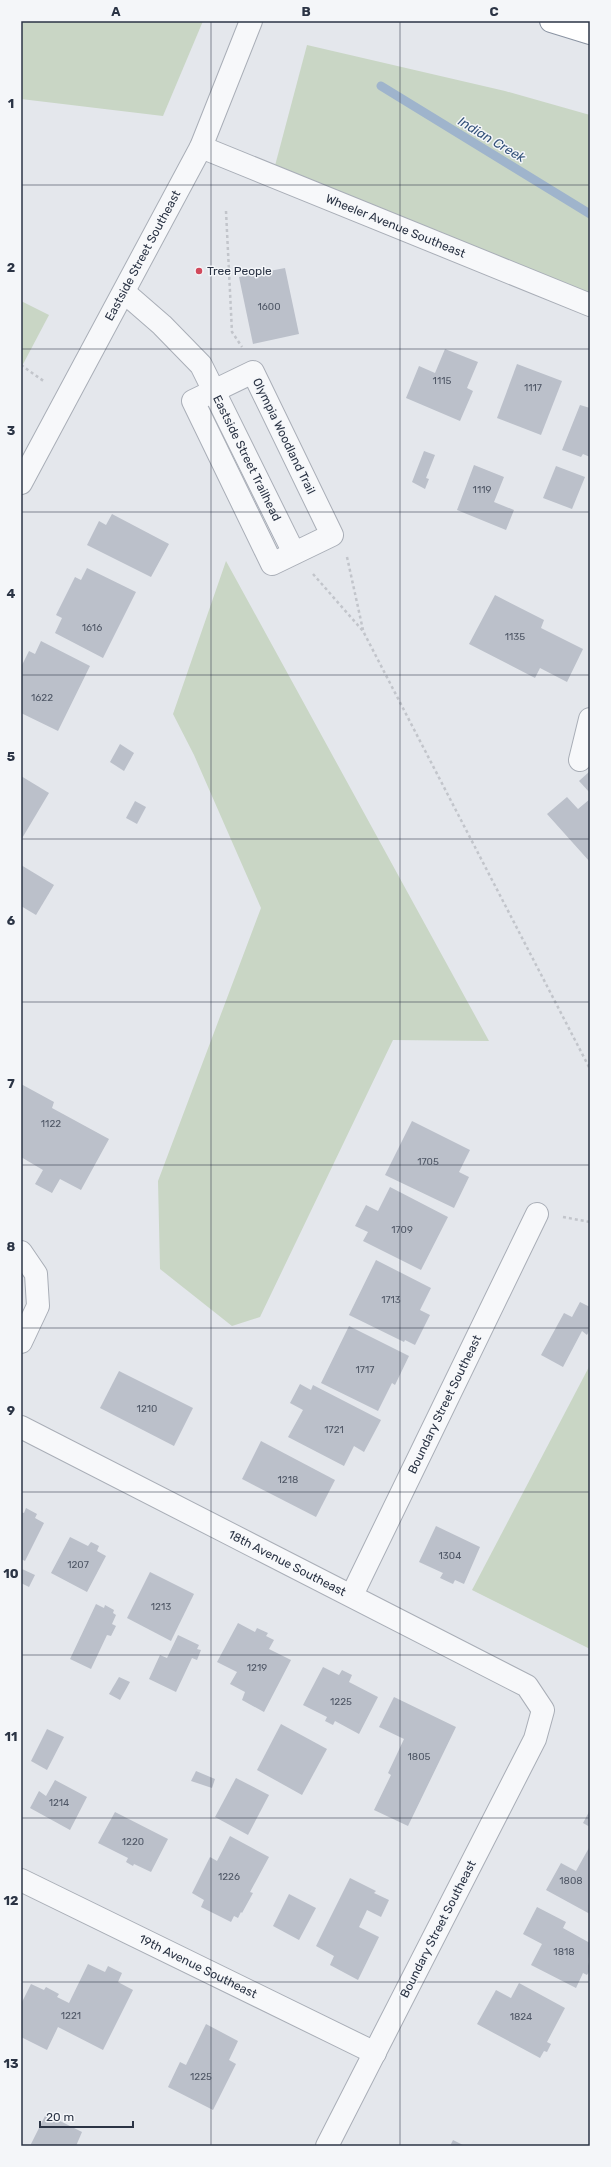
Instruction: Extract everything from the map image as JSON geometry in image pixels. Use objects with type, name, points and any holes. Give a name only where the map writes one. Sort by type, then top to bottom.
[{"type":"highway","points":[[551,21],[590,32]]},
{"type":"street","name":"Eastside Street Southeast","points":[[21,483],[201,147],[251,21]]},
{"type":"street","name":"Wheeler Avenue Southeast","points":[[201,147],[590,305]]},
{"type":"street","name":"Eastside Street Trailhead","points":[[124,292],[162,325],[201,365],[294,553]]},
{"type":"street","name":"Olympia Woodland Trail","points":[[214,390],[253,372],[332,535],[294,553]]},
{"type":"street","points":[[580,760],[590,719]]},
{"type":"street","name":"Boundary Street Southeast","points":[[352,1595],[537,1214]]},
{"type":"street","points":[[21,1252],[36,1274],[38,1306],[21,1342]]},
{"type":"street","name":"18th Avenue Southeast","points":[[21,1426],[528,1686],[543,1710]]},
{"type":"street","name":"Boundary Street Southeast","points":[[328,2146],[536,1739],[543,1710]]},
{"type":"street","name":"19th Avenue Southeast","points":[[21,1880],[375,2054]]},
{"type":"path","points":[[294,553],[363,631],[590,1069]]},
{"type":"green space","points":[[21,21],[203,21],[163,116],[21,99]]},
{"type":"green space","points":[[307,45],[505,91],[590,115],[590,303],[272,177]]},
{"type":"green space","points":[[21,301],[49,315],[21,368]]},
{"type":"green space","points":[[226,561],[489,1041],[393,1040],[260,1317],[232,1326],[160,1269],[158,1181],[261,908],[194,755],[173,714]]},
{"type":"green space","points":[[590,1365],[590,1649],[472,1590]]},
{"type":"building","points":[[285,268],[299,334],[253,344],[239,277]]},
{"type":"building","points":[[445,349],[478,362],[467,388],[473,391],[460,421],[406,398],[419,366],[435,373]]},
{"type":"building","points":[[517,364],[562,381],[541,435],[497,418]]},
{"type":"building","points":[[580,405],[590,408],[590,457],[583,454],[581,457],[562,450]]},
{"type":"building","points":[[424,451],[435,455],[426,478],[429,479],[425,489],[412,482]]},
{"type":"building","points":[[474,465],[504,477],[494,502],[514,510],[506,530],[457,510]]},
{"type":"building","points":[[556,466],[585,477],[572,509],[543,498]]},
{"type":"building","points":[[112,514],[169,544],[151,577],[87,545],[99,521],[106,525]]},
{"type":"building","points":[[87,568],[136,592],[103,658],[55,633],[62,618],[56,615],[75,577],[81,580]]},
{"type":"building","points":[[495,595],[544,620],[541,628],[583,649],[567,682],[540,668],[535,678],[469,644]]},
{"type":"building","points":[[41,641],[90,666],[58,731],[21,713],[21,667],[29,651],[35,654]]},
{"type":"building","points":[[120,744],[134,753],[124,771],[110,762]]},
{"type":"building","points":[[590,771],[590,793],[579,781]]},
{"type":"building","points":[[21,776],[49,793],[21,840]]},
{"type":"building","points":[[567,797],[578,809],[590,799],[590,862],[547,814]]},
{"type":"building","points":[[135,801],[146,807],[137,824],[126,818]]},
{"type":"building","points":[[21,865],[54,885],[36,915],[21,906]]},
{"type":"building","points":[[21,1084],[54,1102],[52,1108],[109,1139],[81,1190],[60,1179],[52,1193],[35,1184],[43,1170],[21,1157]]},
{"type":"building","points":[[412,1121],[470,1150],[459,1172],[469,1177],[454,1208],[385,1175]]},
{"type":"building","points":[[390,1187],[448,1217],[421,1270],[363,1241],[368,1232],[355,1226],[366,1205],[378,1211]]},
{"type":"building","points":[[376,1260],[431,1288],[420,1310],[430,1315],[415,1345],[405,1340],[404,1342],[349,1315]]},
{"type":"building","points":[[580,1302],[590,1307],[590,1329],[587,1335],[582,1331],[563,1367],[541,1355],[564,1313],[572,1317]]},
{"type":"building","points":[[349,1326],[409,1356],[395,1385],[392,1383],[378,1411],[321,1383]]},
{"type":"building","points":[[119,1371],[193,1408],[174,1446],[100,1408]]},
{"type":"building","points":[[300,1384],[311,1390],[313,1385],[381,1420],[364,1452],[354,1446],[344,1466],[288,1437],[303,1410],[290,1403]]},
{"type":"building","points":[[261,1441],[335,1480],[316,1517],[242,1479]]},
{"type":"building","points":[[26,1508],[37,1514],[35,1518],[44,1523],[25,1561],[21,1559],[21,1512],[24,1513]]},
{"type":"building","points":[[436,1526],[480,1547],[464,1584],[455,1580],[453,1584],[440,1578],[443,1573],[419,1562]]},
{"type":"building","points":[[70,1537],[88,1546],[91,1542],[99,1546],[97,1551],[106,1556],[87,1592],[51,1573]]},
{"type":"building","points":[[22,1569],[35,1575],[29,1587],[21,1583]]},
{"type":"building","points":[[150,1572],[194,1594],[171,1641],[127,1618]]},
{"type":"building","points":[[96,1604],[104,1608],[105,1605],[114,1610],[113,1613],[116,1615],[112,1624],[116,1626],[111,1636],[107,1635],[91,1669],[70,1659]]},
{"type":"building","points":[[238,1623],[255,1632],[257,1628],[268,1633],[266,1636],[274,1640],[269,1649],[291,1660],[264,1712],[242,1700],[245,1692],[230,1684],[237,1672],[217,1662]]},
{"type":"building","points":[[178,1635],[199,1645],[197,1649],[201,1650],[197,1660],[192,1658],[176,1692],[149,1679],[160,1655],[167,1658]]},
{"type":"building","points":[[323,1667],[339,1675],[342,1670],[352,1675],[349,1682],[378,1697],[359,1734],[335,1721],[333,1725],[325,1721],[327,1717],[303,1705]]},
{"type":"building","points":[[119,1677],[130,1682],[120,1700],[109,1694]]},
{"type":"building","points":[[394,1697],[456,1727],[408,1826],[374,1810],[391,1775],[388,1773],[404,1739],[379,1727]]},
{"type":"building","points":[[281,1724],[327,1749],[302,1795],[257,1770]]},
{"type":"building","points":[[47,1729],[64,1737],[47,1770],[31,1761]]},
{"type":"building","points":[[196,1771],[215,1779],[212,1788],[191,1781]]},
{"type":"building","points":[[236,1778],[269,1795],[248,1835],[215,1817]]},
{"type":"building","points":[[55,1780],[87,1797],[70,1830],[30,1808],[39,1791],[46,1796]]},
{"type":"building","points":[[590,1810],[590,1827],[583,1823]]},
{"type":"building","points":[[115,1812],[168,1839],[151,1872],[134,1864],[133,1866],[126,1862],[128,1858],[98,1843]]},
{"type":"building","points":[[230,1836],[269,1857],[250,1892],[253,1893],[242,1913],[241,1912],[238,1918],[234,1916],[231,1922],[201,1907],[204,1900],[192,1893],[210,1857],[217,1861]]},
{"type":"building","points":[[590,1846],[590,1914],[546,1890],[561,1863],[576,1871]]},
{"type":"building","points":[[350,1878],[376,1891],[374,1893],[389,1900],[381,1917],[367,1910],[359,1927],[379,1937],[358,1980],[330,1965],[334,1956],[316,1946]]},
{"type":"building","points":[[289,1894],[316,1908],[299,1940],[273,1926]]},
{"type":"building","points":[[537,1907],[566,1922],[563,1928],[590,1943],[588,1962],[590,1970],[587,1975],[583,1973],[576,1988],[531,1965],[542,1944],[523,1934]]},
{"type":"building","points":[[88,1964],[105,1972],[108,1966],[122,1973],[118,1982],[133,1990],[103,2050],[58,2027],[47,2050],[21,2037],[21,2004],[31,1984],[44,1990],[46,1987],[59,1994],[57,1997],[69,2003]]},
{"type":"building","points":[[519,1983],[565,2008],[547,2042],[551,2044],[547,2052],[544,2051],[540,2058],[477,2024],[496,1990],[511,1998]]},
{"type":"building","points":[[206,2024],[238,2041],[229,2060],[236,2064],[213,2110],[168,2087],[180,2062],[186,2065]]},
{"type":"building","points":[[46,2114],[82,2132],[76,2146],[30,2146]]},
{"type":"building","points":[[453,2140],[465,2146],[450,2146]]},
{"type":"waterway","name":"Indian Creek","points":[[381,86],[590,214]]},
{"type":"place","name":"Tree People","points":[[199,271]]}]
